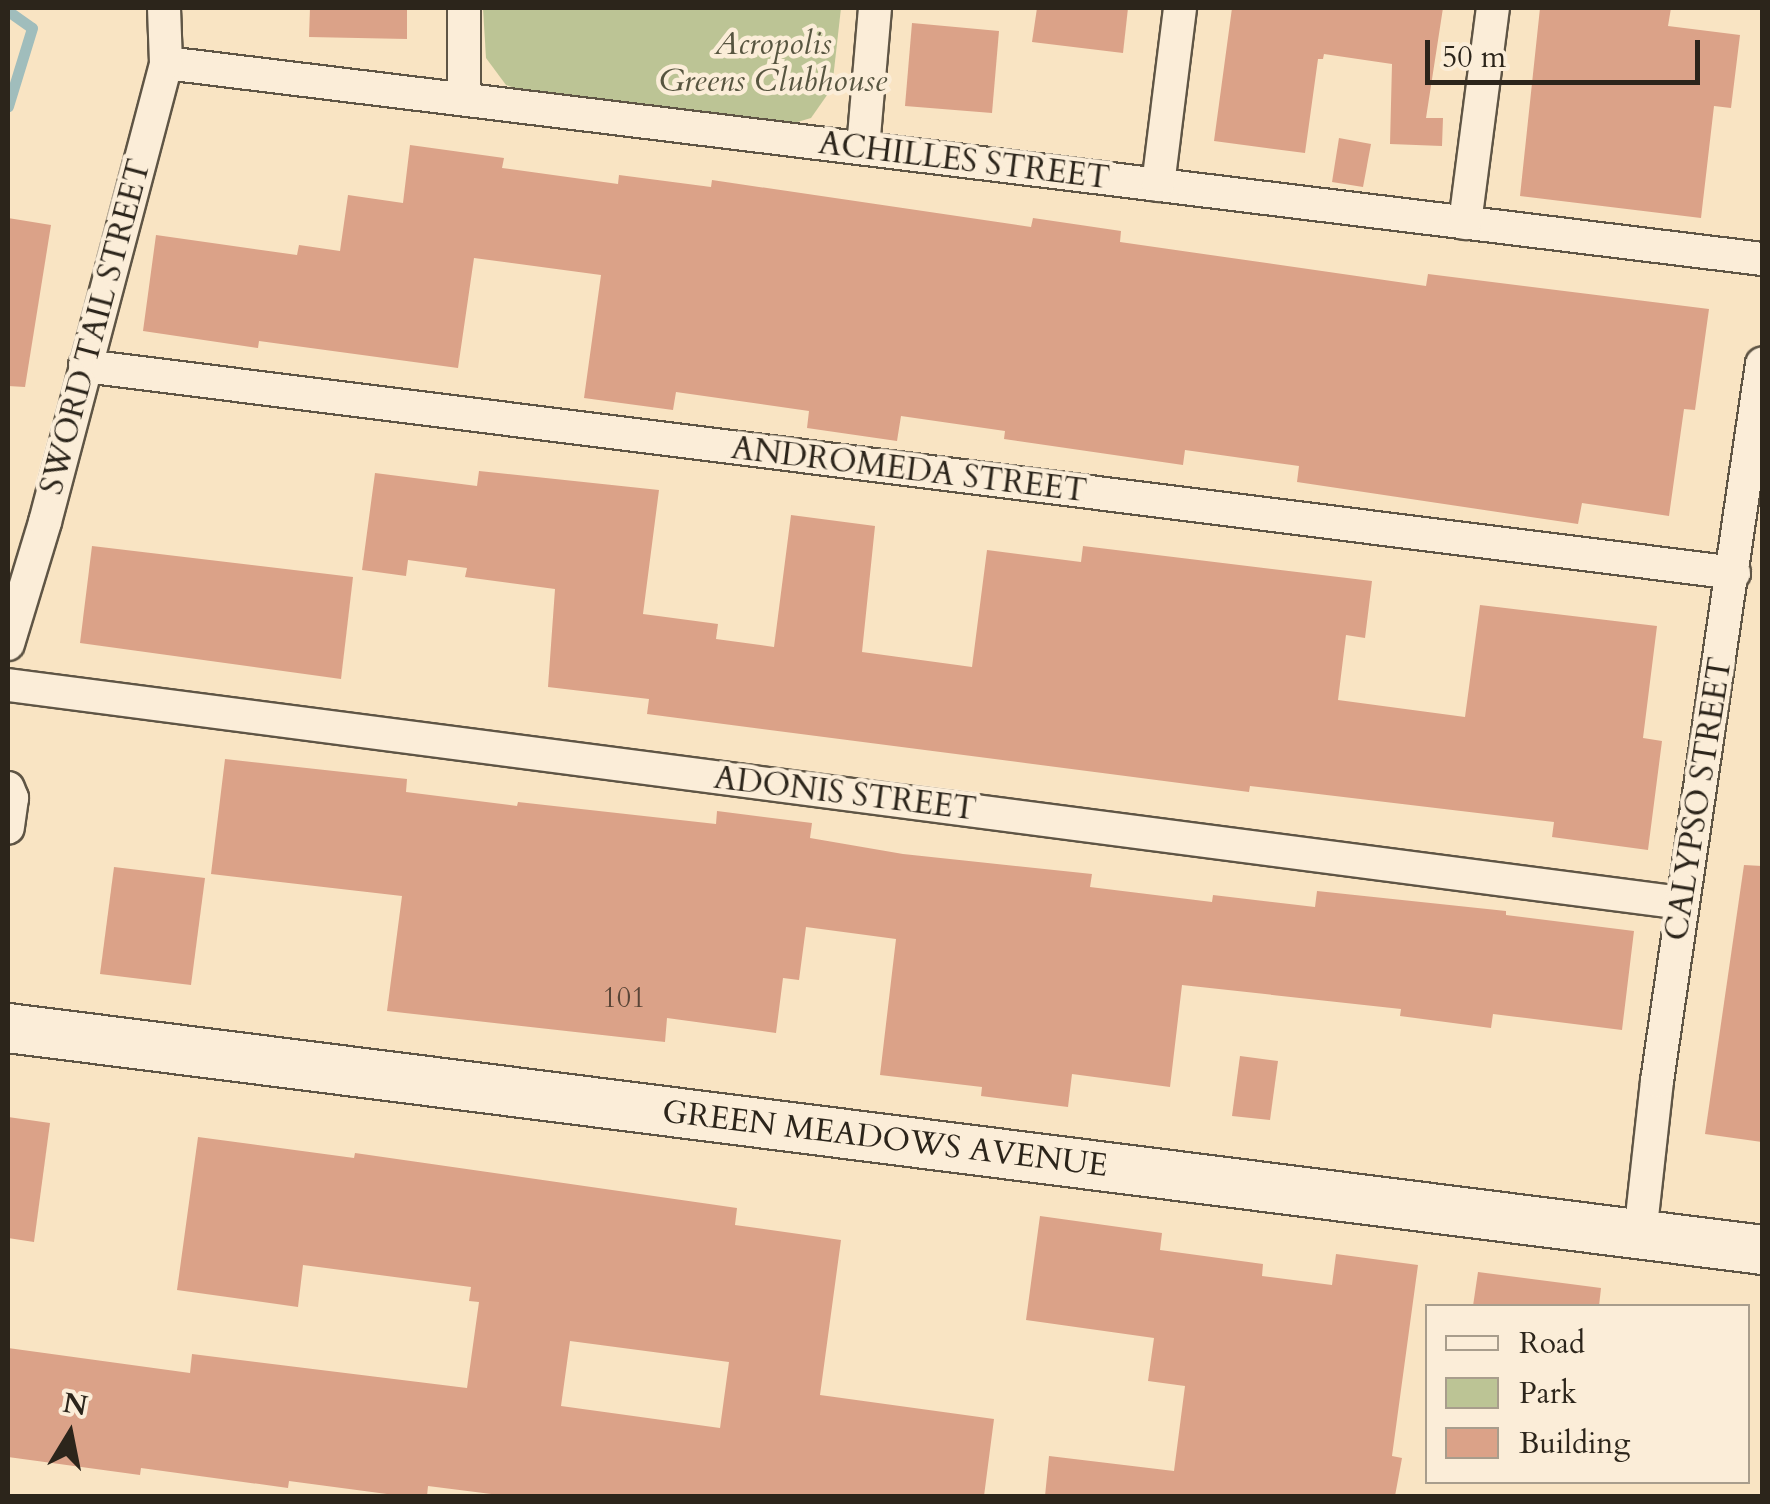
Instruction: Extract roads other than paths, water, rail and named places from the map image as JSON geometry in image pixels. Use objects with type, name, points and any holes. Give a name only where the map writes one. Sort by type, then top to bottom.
[{"type":"street","name":"SWORD TAIL STREET","points":[[8,644],[166,62],[164,8]]},
{"type":"street","points":[[464,8],[464,99]]},
{"type":"street","points":[[863,148],[876,8]]},
{"type":"street","points":[[1158,185],[1180,8]]},
{"type":"street","points":[[1466,223],[1493,8]]},
{"type":"street","name":"ACHILLES STREET","points":[[166,62],[1762,260]]},
{"type":"street","name":"CALYPSO STREET","points":[[1640,1234],[1682,903],[1762,364]]},
{"type":"street","name":"ANDROMEDA STREET","points":[[85,366],[1734,573]]},
{"type":"street","name":"ADONIS STREET","points":[[8,684],[1682,903]]},
{"type":"street","points":[[8,788],[12,798],[8,828]]},
{"type":"street","name":"GREEN MEADOWS AVENUE","points":[[8,1028],[1762,1250]]},
{"type":"waterway","points":[[8,11],[32,28],[8,106]]},
{"type":"park label","name":"Acropolis Greens Clubhouse","points":[[773,64]]}]
